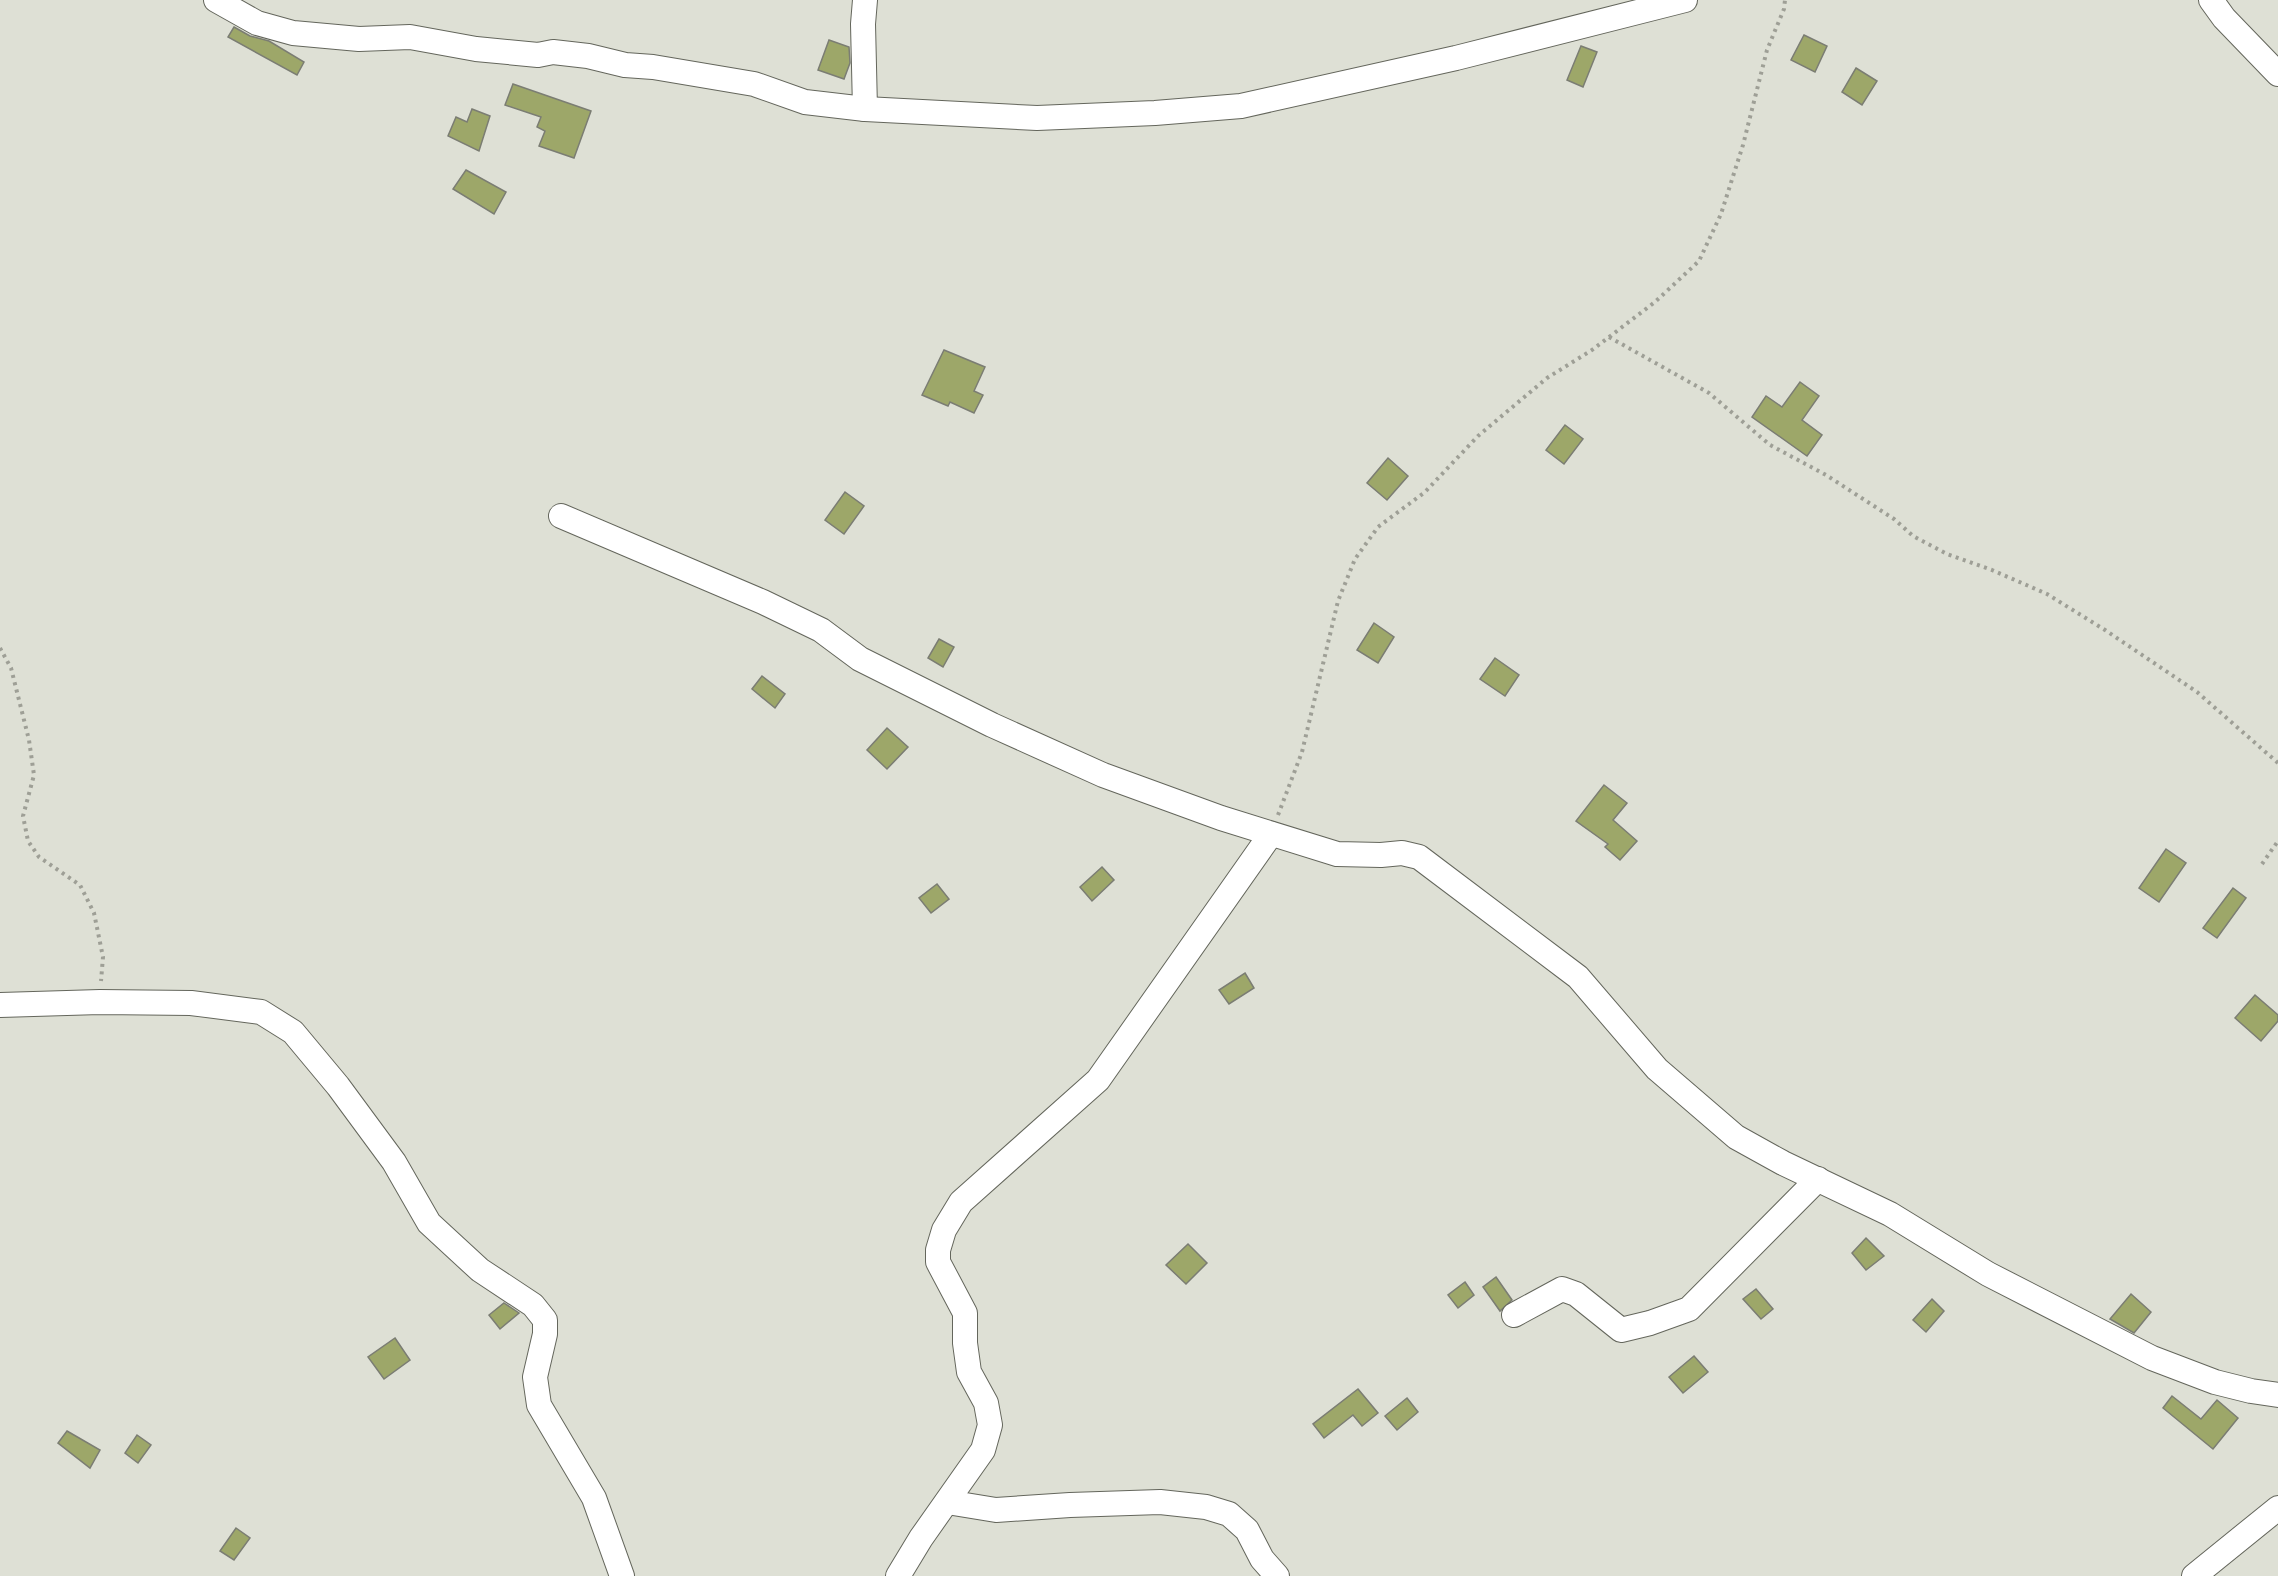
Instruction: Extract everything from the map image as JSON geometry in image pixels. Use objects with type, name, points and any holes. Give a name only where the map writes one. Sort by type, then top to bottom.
[{"type":"street","points":[[216,0],[257,23],[293,33],[359,39],[410,38],[476,49],[537,55],[553,52],[754,84],[804,102],[865,109],[1037,118],[1155,113],[1241,106],[1456,58],[1685,0]]},
{"type":"street","points":[[865,109],[863,24],[866,0]]},
{"type":"street","points":[[2211,0],[2224,18],[2278,74]]},
{"type":"street","points":[[561,516],[763,602],[821,630],[860,658],[992,725],[1093,771],[1221,819],[1337,854],[1402,853],[1419,857],[1578,977],[1657,1069],[1736,1137],[1890,1214],[1988,1274],[2152,1358],[2216,1382],[2278,1395]]},
{"type":"street","points":[[897,1576],[983,1450],[990,1425],[986,1403],[969,1372],[965,1343],[965,1313],[938,1262],[938,1250],[944,1230],[961,1202],[1098,1080],[1271,834]]},
{"type":"street","points":[[0,1005],[100,1002],[191,1003],[261,1012],[293,1032],[338,1086],[394,1162],[429,1223],[480,1270],[533,1305],[545,1320],[545,1334],[535,1377],[539,1405],[594,1498],[622,1576]]},
{"type":"street","points":[[1514,1315],[1562,1289],[1576,1294],[1621,1330],[1650,1323],[1689,1309],[1818,1179]]},
{"type":"street","points":[[947,1502],[996,1510],[1160,1502],[1206,1507],[1229,1514],[1247,1530],[1262,1559],[1277,1576]]},
{"type":"street","points":[[2194,1576],[2278,1508]]},
{"type":"path","points":[[1271,834],[1302,752],[1338,601],[1354,559],[1378,527],[1425,492],[1478,436],[1547,378],[1592,350],[1655,302],[1700,261],[1721,214],[1743,145],[1767,50],[1784,9],[1785,0]]},
{"type":"path","points":[[1609,338],[1709,393],[1770,445],[1826,475],[1894,519],[1913,536],[1947,554],[1992,570],[2047,594],[2105,630],[2197,692],[2278,763]]},
{"type":"path","points":[[0,648],[11,668],[29,740],[34,775],[23,816],[28,841],[39,857],[80,885],[94,913],[103,957],[100,1002]]},
{"type":"path","points":[[2262,864],[2278,841]]},
{"type":"building","points":[[234,27],[250,36],[269,41],[304,62],[297,75],[228,37]]},
{"type":"building","points":[[1804,35],[1827,46],[1815,72],[1791,60]]},
{"type":"building","points":[[829,40],[849,47],[850,63],[844,79],[818,70]]},
{"type":"building","points":[[1581,46],[1597,52],[1583,87],[1567,80]]},
{"type":"building","points":[[1856,68],[1877,81],[1862,105],[1842,92]]},
{"type":"building","points":[[513,84],[591,111],[574,158],[539,146],[545,131],[537,127],[541,117],[505,105]]},
{"type":"building","points":[[472,109],[490,116],[479,151],[448,136],[456,117],[467,122]]},
{"type":"building","points":[[466,170],[506,192],[494,214],[453,189]]},
{"type":"building","points":[[944,350],[985,367],[974,391],[983,395],[974,413],[950,402],[948,406],[922,395]]},
{"type":"building","points":[[1800,382],[1819,396],[1802,420],[1822,435],[1807,456],[1752,417],[1766,396],[1782,407]]},
{"type":"building","points":[[1565,425],[1583,439],[1564,464],[1546,450]]},
{"type":"building","points":[[1388,458],[1408,476],[1387,500],[1367,483]]},
{"type":"building","points":[[845,492],[864,506],[844,534],[825,520]]},
{"type":"building","points":[[1374,623],[1394,637],[1378,663],[1357,650]]},
{"type":"building","points":[[939,639],[954,647],[943,667],[928,658]]},
{"type":"building","points":[[1495,658],[1519,675],[1505,696],[1480,679]]},
{"type":"building","points":[[762,676],[785,694],[775,708],[752,689]]},
{"type":"building","points":[[887,728],[908,747],[887,769],[867,750]]},
{"type":"building","points":[[1604,785],[1627,803],[1613,820],[1637,841],[1620,860],[1605,847],[1608,844],[1576,821]]},
{"type":"building","points":[[2166,849],[2186,863],[2159,902],[2139,888]]},
{"type":"building","points":[[1102,867],[1114,880],[1092,901],[1080,887]]},
{"type":"building","points":[[937,884],[949,899],[931,913],[919,898]]},
{"type":"building","points":[[2233,888],[2246,898],[2217,938],[2203,928]]},
{"type":"building","points":[[1245,973],[1254,988],[1229,1004],[1219,990]]},
{"type":"building","points":[[2255,995],[2278,1015],[2278,1021],[2261,1041],[2235,1018]]},
{"type":"building","points":[[1866,1238],[1884,1256],[1866,1270],[1852,1253]]},
{"type":"building","points":[[1188,1244],[1207,1263],[1186,1284],[1166,1265]]},
{"type":"building","points":[[1496,1277],[1512,1300],[1500,1311],[1483,1287]]},
{"type":"building","points":[[1465,1282],[1474,1295],[1458,1308],[1448,1295]]},
{"type":"building","points":[[1756,1289],[1773,1309],[1761,1319],[1743,1299]]},
{"type":"building","points":[[2131,1294],[2151,1312],[2134,1333],[2110,1319]]},
{"type":"building","points":[[1932,1299],[1944,1311],[1926,1332],[1913,1320]]},
{"type":"building","points":[[504,1303],[519,1313],[500,1329],[489,1315]]},
{"type":"building","points":[[395,1338],[410,1360],[384,1379],[368,1357]]},
{"type":"building","points":[[1694,1356],[1708,1372],[1683,1393],[1669,1377]]},
{"type":"building","points":[[1358,1389],[1378,1413],[1362,1426],[1353,1415],[1324,1438],[1313,1424]]},
{"type":"building","points":[[2172,1396],[2201,1419],[2217,1400],[2238,1418],[2213,1449],[2163,1408]]},
{"type":"building","points":[[1407,1398],[1418,1412],[1397,1430],[1385,1416]]},
{"type":"building","points":[[67,1431],[100,1450],[90,1468],[58,1443]]},
{"type":"building","points":[[137,1435],[151,1445],[138,1463],[125,1453]]},
{"type":"building","points":[[236,1528],[250,1538],[234,1560],[220,1551]]}]
